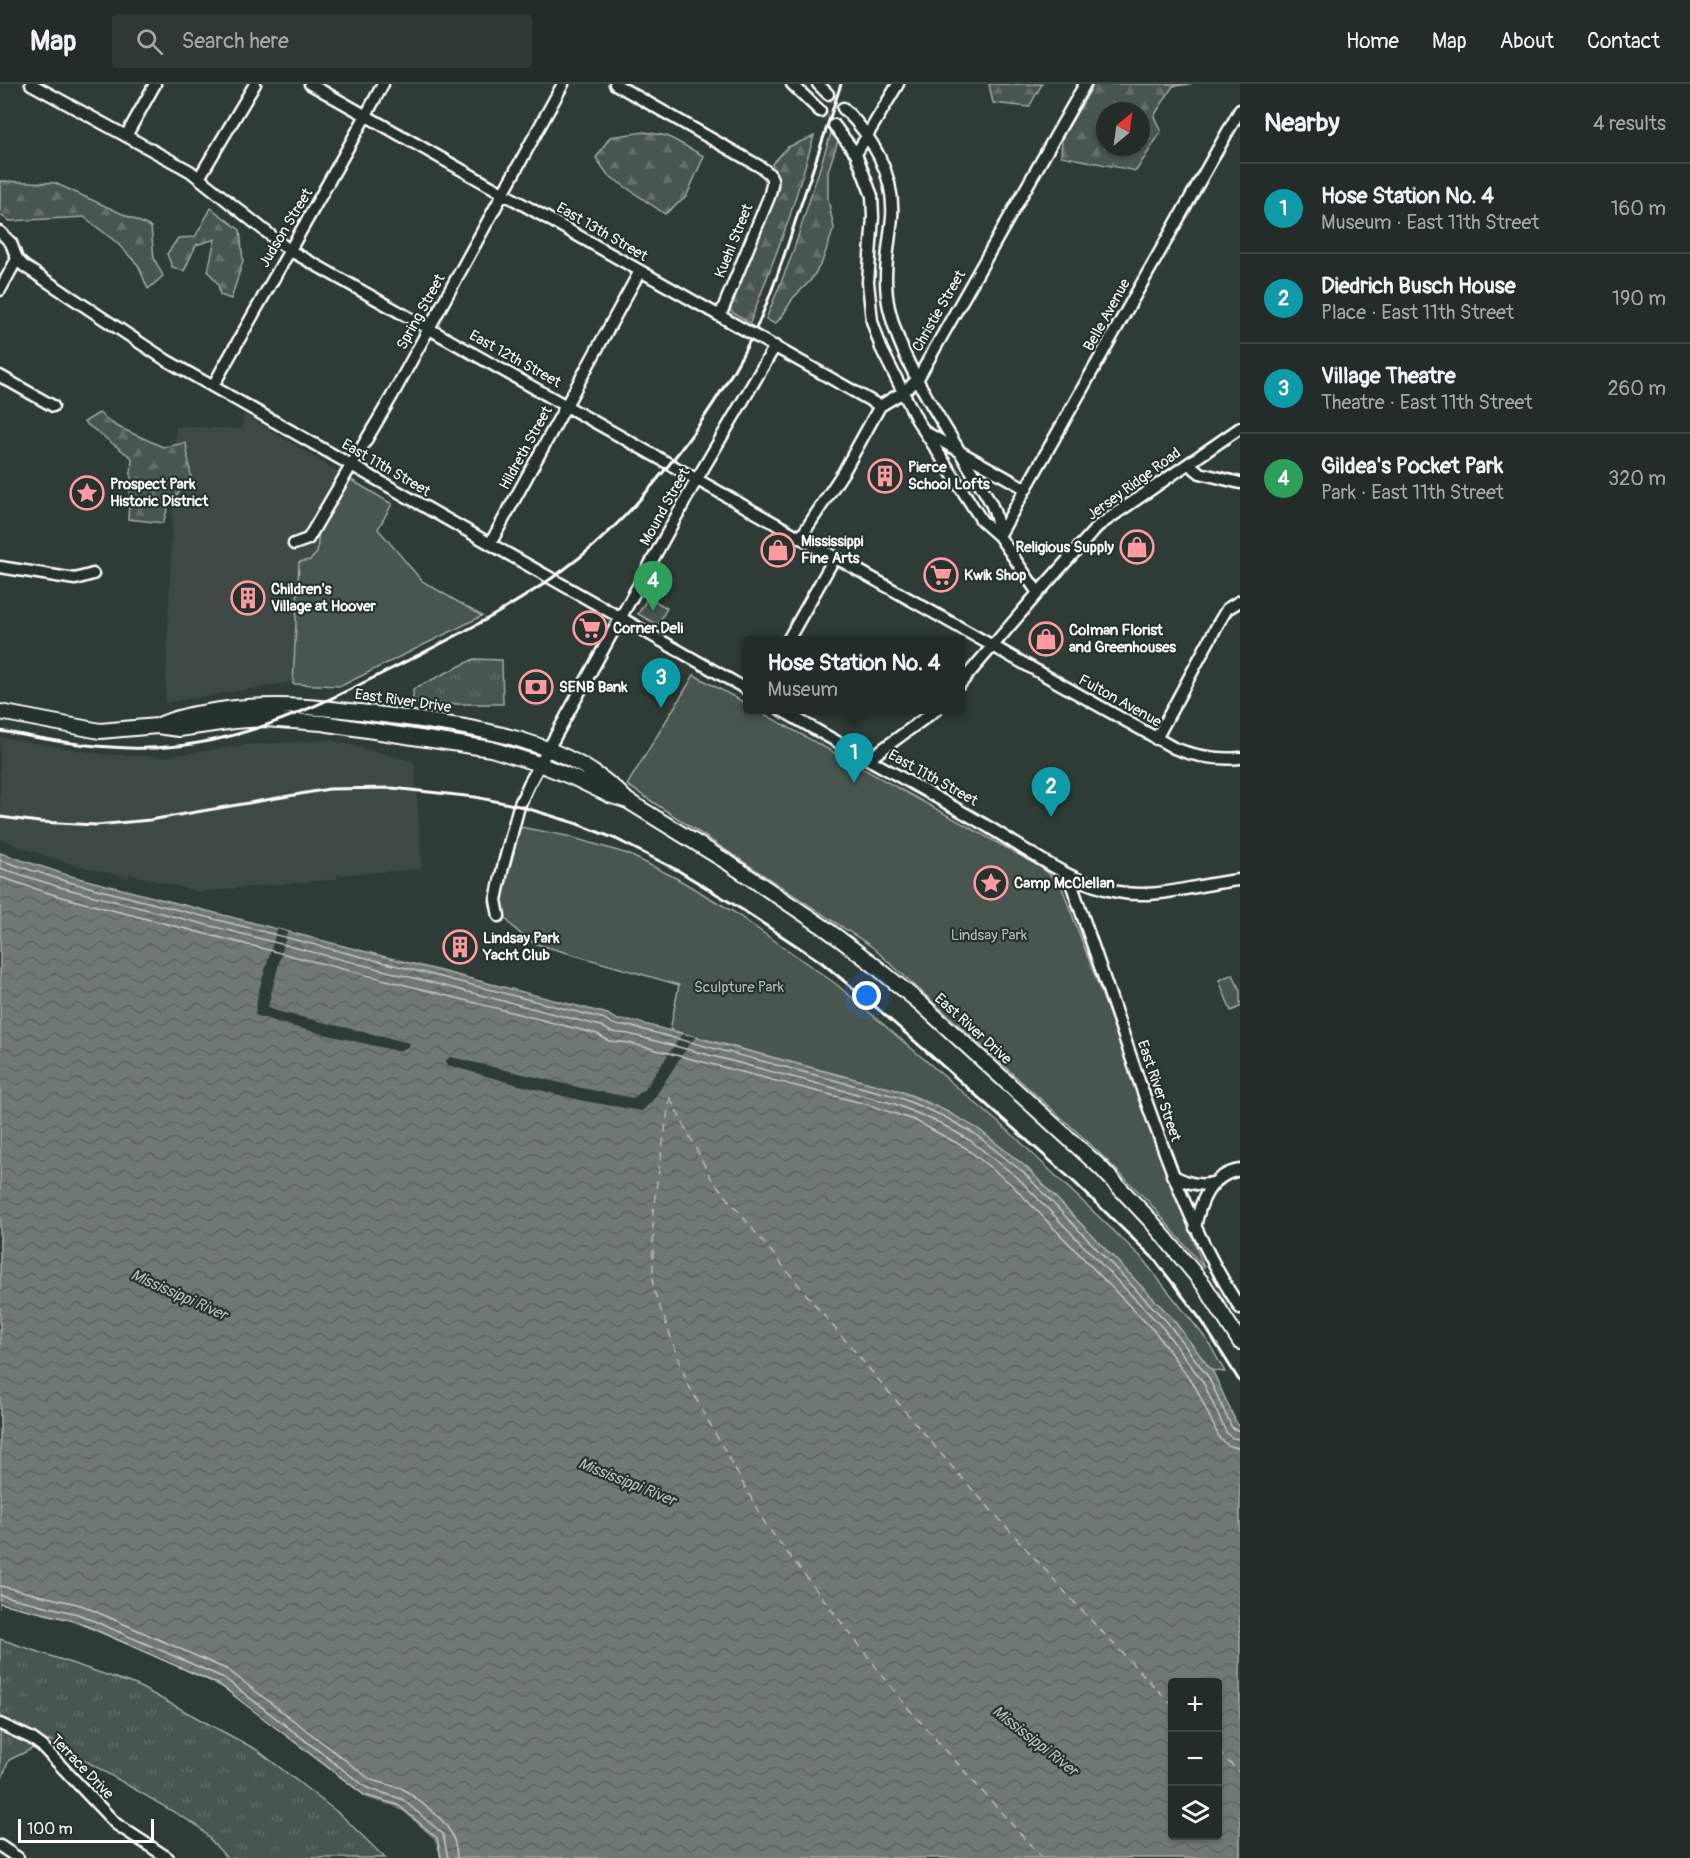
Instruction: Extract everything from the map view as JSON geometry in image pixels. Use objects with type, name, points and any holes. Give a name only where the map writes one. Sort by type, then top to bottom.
[{"type":"main road","name":"East River Drive","points":[[157,726],[176,717],[253,705],[328,707],[464,727],[514,738],[547,750],[592,772],[613,786],[628,801],[727,862],[825,928],[920,1003],[1101,1168],[1151,1221],[1204,1285],[1240,1342]]},
{"type":"main road","name":"East River Drive","points":[[0,712],[100,731],[157,726],[179,729],[234,721],[298,720],[491,749],[539,764],[628,801]]},
{"type":"street","name":"East 12th Street","points":[[32,84],[199,178],[289,250],[801,537],[992,647]]},
{"type":"street","points":[[126,136],[155,84]]},
{"type":"street","points":[[199,178],[255,84]]},
{"type":"street","name":"East 13th Street","points":[[310,84],[880,406]]},
{"type":"street","name":"Judson Street","points":[[213,386],[289,250],[331,181],[383,84]]},
{"type":"street","name":"Spring Street","points":[[294,544],[308,539],[430,329],[563,84]]},
{"type":"street","name":"Kuehl Street","points":[[615,84],[759,166],[769,172],[772,177],[769,197],[724,318]]},
{"type":"street","points":[[792,84],[820,111]]},
{"type":"street","points":[[818,84],[828,94]]},
{"type":"street","points":[[856,154],[898,84]]},
{"type":"street","name":"Christie Street","points":[[801,537],[844,471],[880,406],[917,380],[1085,84]]},
{"type":"street","points":[[843,108],[868,136],[880,159],[890,189],[892,214],[886,287],[889,308],[905,355],[917,380],[994,511],[999,536]]},
{"type":"street","name":"Belle Avenue","points":[[999,536],[1239,114]]},
{"type":"street","points":[[834,125],[856,154],[872,195],[873,217],[868,282],[872,321],[881,348],[924,431],[982,521],[999,536],[1038,593]]},
{"type":"street","points":[[0,232],[11,243],[17,259],[0,290]]},
{"type":"street","name":"East 11th Street","points":[[17,259],[24,266],[166,360],[743,688]]},
{"type":"street","name":"Hildreth Street","points":[[490,544],[640,271]]},
{"type":"street","name":"Mound Street","points":[[499,916],[496,900],[519,806],[539,764],[771,345]]},
{"type":"street","points":[[0,376],[53,406]]},
{"type":"street","name":"Jersey Ridge Road","points":[[965,678],[1098,526],[1240,428]]},
{"type":"street","points":[[924,431],[1026,489]]},
{"type":"street","points":[[1189,464],[1200,473],[1240,483]]},
{"type":"street","points":[[790,636],[835,557]]},
{"type":"street","points":[[3,572],[75,579],[93,574]]},
{"type":"street","points":[[1156,739],[1227,609],[1240,601]]},
{"type":"street","name":"Fulton Avenue","points":[[992,647],[1174,748],[1195,756],[1240,758]]},
{"type":"street","name":"East 11th Street","points":[[788,714],[980,822],[1069,877],[1119,893],[1142,895],[1240,880]]},
{"type":"street","points":[[869,759],[931,714]]},
{"type":"street","name":"East River Street","points":[[1069,877],[1172,1175],[1195,1228],[1223,1282],[1240,1308]]},
{"type":"street","points":[[1172,1175],[1191,1184],[1212,1183],[1227,1174],[1240,1170]]},
{"type":"street","points":[[1195,1228],[1200,1204],[1212,1183]]},
{"type":"street","name":"Terrace Drive","points":[[0,1724],[31,1738],[42,1746],[116,1824],[168,1858]]},
{"type":"street","points":[[0,1846],[18,1858]]},
{"type":"shaded area","points":[[244,414],[348,478],[318,543],[317,553],[310,560],[299,562],[293,682],[165,703],[176,426],[242,429]]},
{"type":"shaded area","points":[[0,737],[102,754],[164,757],[243,745],[331,740],[415,762],[422,869],[337,875],[338,879],[199,892],[129,874],[128,878],[68,863],[0,839]]},
{"type":"green space","points":[[989,84],[1042,84],[1029,107],[993,103]]},
{"type":"green space","points":[[1094,84],[1192,84],[1173,86],[1154,116],[1161,132],[1150,149],[1150,102],[1096,102],[1096,156],[1146,156],[1136,171],[1061,156],[1062,138]]},
{"type":"green space","points":[[645,132],[667,136],[704,156],[686,197],[665,214],[608,175],[596,158],[610,137]]},
{"type":"green space","points":[[831,133],[838,141],[828,171],[828,199],[834,228],[822,262],[811,280],[793,298],[775,324],[766,319],[792,255]]},
{"type":"green space","points":[[814,136],[789,219],[750,323],[730,311],[773,195],[777,175],[772,164],[788,147]]},
{"type":"green space","points":[[0,181],[55,183],[151,227],[154,258],[163,276],[148,289],[138,265],[116,242],[84,217],[10,221],[0,215]]},
{"type":"green space","points":[[211,208],[240,230],[243,261],[231,299],[220,295],[218,284],[208,271],[215,239],[196,245],[184,271],[172,267],[167,254],[178,238],[195,237]]},
{"type":"green space","points":[[99,413],[116,426],[163,447],[186,443],[191,478],[169,504],[163,523],[128,519],[132,458],[84,422]]},
{"type":"green space","points":[[348,478],[392,504],[378,529],[422,581],[482,616],[341,686],[293,684],[299,562],[310,560],[317,553],[319,529]]},
{"type":"green space","points":[[648,597],[667,608],[658,625],[638,614]]},
{"type":"green space","points":[[474,659],[502,660],[503,704],[413,704],[413,689]]},
{"type":"green space","name":"Lindsay Park","points":[[694,675],[743,702],[743,714],[764,714],[1041,867],[1061,885],[1204,1268],[1148,1201],[1085,1139],[871,946],[627,785]]},
{"type":"green space","name":"Sculpture Park","points":[[520,827],[567,836],[628,854],[676,878],[732,911],[836,984],[1013,1135],[1140,1256],[1207,1340],[1225,1372],[1210,1370],[1172,1318],[1027,1168],[978,1129],[923,1100],[900,1091],[670,1030],[679,985],[533,943],[525,937],[509,923],[502,906],[504,884]]},
{"type":"green space","points":[[1233,974],[1240,991],[1240,1007],[1231,1011],[1219,980]]},
{"type":"green space","points":[[0,1639],[136,1685],[257,1750],[341,1815],[385,1858],[227,1858],[198,1826],[50,1740],[9,1760],[0,1783]]},
{"type":"water","name":"Mississippi River","points":[[0,853],[67,875],[608,1014],[618,1020],[629,1020],[900,1091],[946,1111],[978,1129],[1027,1168],[1172,1318],[1214,1374],[1240,1431],[1240,1858],[435,1858],[432,1842],[394,1810],[361,1800],[218,1690],[73,1626],[0,1608]]},
{"type":"pier","points":[[277,929],[287,932],[268,1006],[276,1011],[410,1043],[408,1047],[398,1051],[294,1027],[255,1015],[258,994]]},
{"type":"pier","points":[[682,1034],[697,1037],[691,1041],[653,1100],[642,1111],[584,1101],[515,1084],[447,1065],[445,1061],[450,1057],[633,1098],[645,1089]]},
{"type":"pier","points":[[0,1601],[60,1617],[101,1633],[168,1660],[222,1688],[245,1702],[368,1799],[393,1806],[404,1812],[433,1838],[440,1858],[432,1858],[430,1844],[393,1812],[360,1803],[216,1693],[72,1629],[0,1610]]},
{"type":"ferry route","points":[[670,1097],[653,1210],[653,1288],[688,1384],[766,1525],[907,1707],[1042,1858]]},
{"type":"ferry route","points":[[670,1098],[711,1178],[806,1294],[954,1469],[1085,1614],[1168,1701]]},
{"type":"ferry route","points":[[1222,1755],[1240,1773]]},
{"type":"tunnel","points":[[828,94],[843,108]]},
{"type":"tunnel","points":[[820,111],[834,125]]},
{"type":"railway","points":[[0,731],[48,740],[129,748],[200,743],[268,725],[333,698],[445,642],[513,604],[579,558],[605,535],[656,481],[703,418],[743,354],[775,283],[841,84]]},
{"type":"railway","points":[[0,817],[96,825],[150,820],[329,789],[392,788],[475,797],[519,806],[575,823],[616,839],[679,871],[741,909],[821,962],[878,1009],[1073,1181],[1154,1259],[1201,1320],[1240,1382]]},
{"type":"place","name":"Pierce School Lofts","points":[[885,476]]},
{"type":"place","name":"Prospect Park Historic District","points":[[87,493]]},
{"type":"place","name":"Religious Supply","points":[[1137,547]]},
{"type":"place","name":"Mississippi Fine Arts","points":[[778,550]]},
{"type":"place","name":"Kwik Shop","points":[[941,575]]},
{"type":"place","name":"Children's Village at Hoover","points":[[248,598]]},
{"type":"place","name":"Gildea's Pocket Park","points":[[653,611]]},
{"type":"place","name":"Corner Deli","points":[[590,628]]},
{"type":"place","name":"Colman Florist and Greenhouses","points":[[1046,639]]},
{"type":"place","name":"SENB Bank","points":[[536,687]]},
{"type":"place","name":"Village Theatre","points":[[661,708]]},
{"type":"place","name":"Hose Station No. 4","points":[[854,783]]},
{"type":"place","name":"Diedrich Busch House","points":[[1051,817]]},
{"type":"place","name":"Camp McClellan","points":[[991,883]]},
{"type":"place","name":"Lindsay Park Yacht Club","points":[[460,947]]}]
